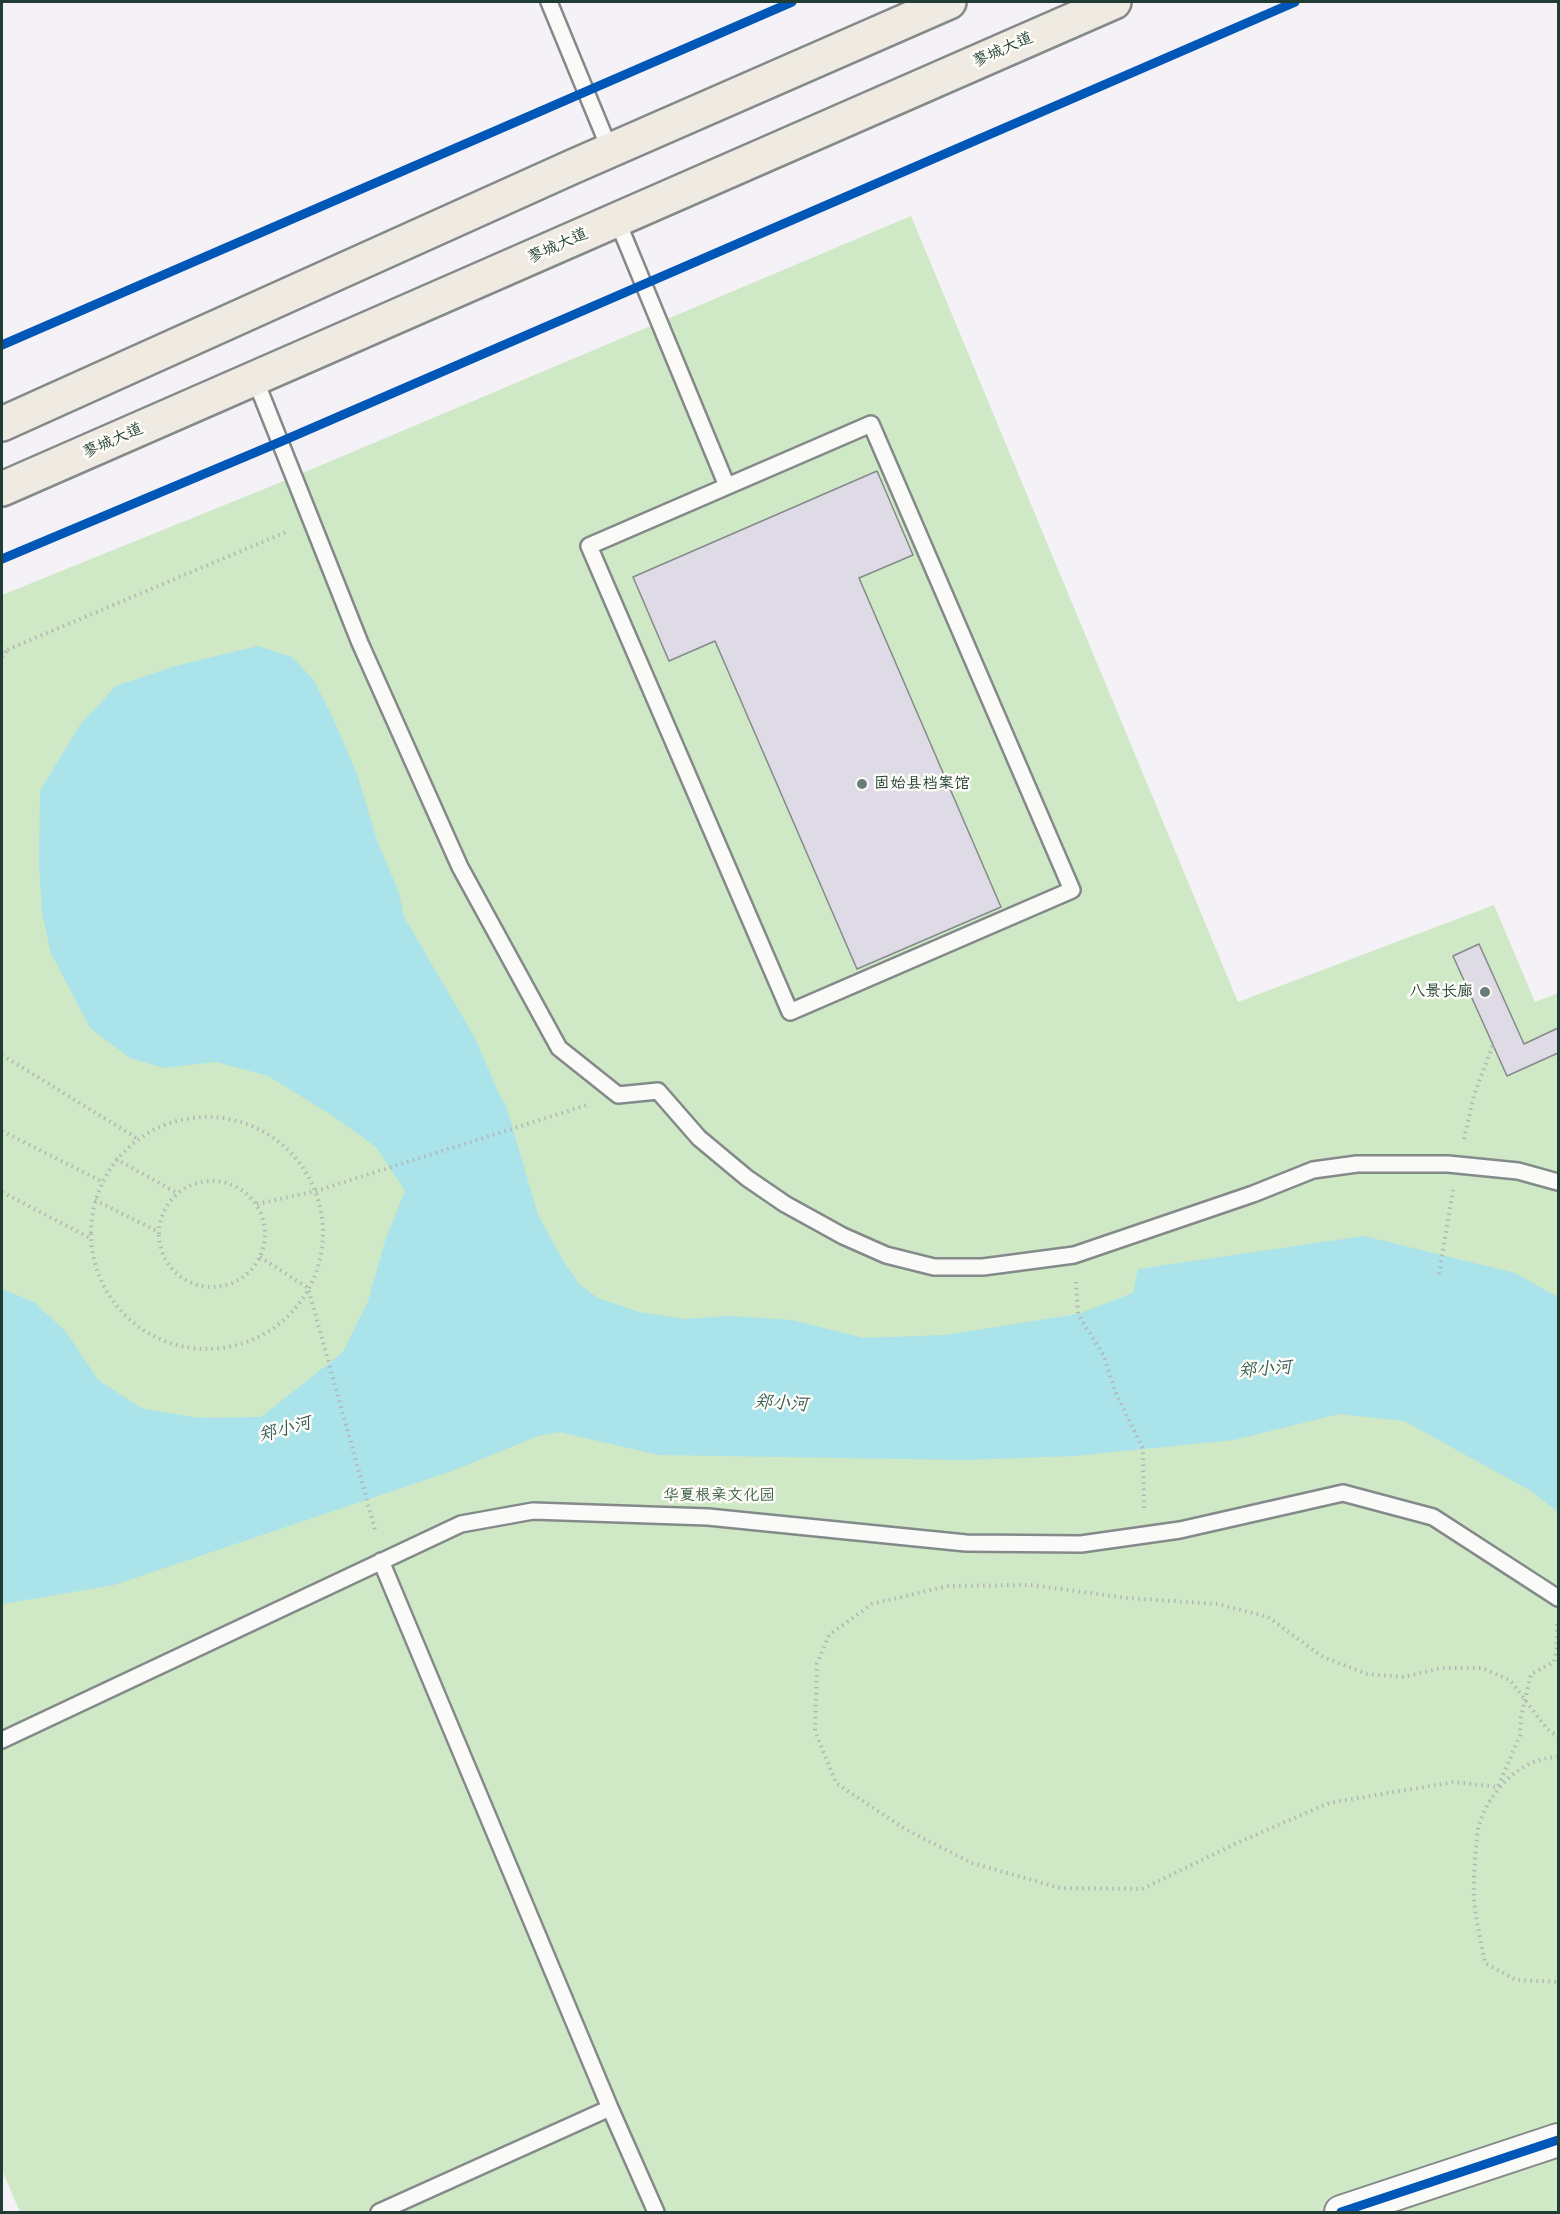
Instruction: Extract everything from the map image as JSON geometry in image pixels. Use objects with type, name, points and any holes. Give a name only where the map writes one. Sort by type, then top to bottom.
[{"type":"main road","points":[[2,424],[610,150],[949,2]]},
{"type":"main road","name":"蓼城大道","points":[[2,489],[1114,2]]},
{"type":"street","points":[[1341,2212],[1558,2140]]},
{"type":"lane","points":[[549,2],[610,150]]},
{"type":"lane","points":[[617,220],[727,486]]},
{"type":"lane","points":[[255,379],[360,642],[459,867],[559,1048],[618,1095],[658,1091],[699,1138],[747,1178],[784,1204],[843,1236],[885,1255],[934,1267],[983,1267],[1074,1256],[1253,1194],[1313,1170],[1357,1164],[1448,1164],[1518,1171],[1558,1182]]},
{"type":"lane","points":[[871,424],[1072,890],[790,1012],[589,546],[727,486],[871,424]]},
{"type":"lane","points":[[2,1740],[461,1524],[533,1511],[708,1517],[966,1544],[1081,1544],[1180,1530],[1342,1493],[1433,1517],[1557,1598]]},
{"type":"lane","points":[[381,1562],[610,2108],[656,2212]]},
{"type":"lane","points":[[379,2212],[610,2108]]},
{"type":"path","points":[[2,654],[8,649],[312,522]]},
{"type":"path","points":[[2,1055],[138,1139]]},
{"type":"path","points":[[257,1204],[316,1191],[561,1114]]},
{"type":"path","points":[[185,1117],[225,1117],[264,1131],[280,1143],[295,1156],[316,1191],[323,1231],[317,1272],[297,1307],[267,1334],[229,1348],[188,1349],[150,1335],[118,1309],[98,1275],[90,1238],[95,1200],[116,1159],[147,1132],[185,1117]]},
{"type":"path","points":[[2,1131],[103,1182]]},
{"type":"path","points":[[116,1159],[177,1193]]},
{"type":"path","points":[[202,1181],[223,1181],[242,1189],[257,1204],[265,1224],[265,1245],[256,1264],[242,1279],[222,1287],[201,1287],[182,1279],[167,1264],[159,1244],[159,1223],[167,1203],[177,1193],[182,1188],[202,1181]]},
{"type":"path","points":[[2,1192],[90,1238]]},
{"type":"path","points":[[95,1200],[159,1232]]},
{"type":"path","points":[[260,1257],[308,1288],[373,1516]]},
{"type":"path","points":[[1076,1285],[1078,1314],[1104,1356],[1115,1391],[1143,1449],[1144,1535]]},
{"type":"path","points":[[1558,1737],[1547,1730],[1510,1680],[1482,1668],[1441,1668],[1404,1677],[1367,1674],[1323,1657],[1268,1617],[1218,1604],[1127,1598],[1032,1585],[947,1586],[872,1604],[828,1635],[817,1664],[815,1731],[836,1783],[905,1829],[972,1863],[1060,1888],[1142,1889],[1236,1843],[1329,1803],[1454,1782],[1498,1788],[1518,1770],[1558,1756]]},
{"type":"path","points":[[1557,1598],[1557,1647],[1554,1662],[1531,1674],[1520,1735],[1479,1826],[1474,1897],[1485,1963],[1516,1980],[1558,1982]]},
{"type":"green space","name":"华夏根亲文化园","points":[[911,216],[1238,1002],[1494,905],[1535,1002],[1558,993],[1558,2212],[20,2212],[2,2170],[2,595],[279,483]]},
{"type":"water","name":"郑小河","points":[[258,646],[292,657],[313,679],[357,774],[377,840],[399,893],[404,917],[475,1038],[506,1105],[538,1215],[565,1264],[580,1285],[598,1298],[639,1312],[684,1319],[729,1316],[792,1320],[863,1338],[945,1335],[1078,1314],[1133,1293],[1138,1269],[1364,1236],[1515,1273],[1558,1297],[1558,1512],[1531,1491],[1404,1421],[1339,1414],[1234,1440],[1074,1456],[964,1460],[659,1455],[559,1432],[538,1436],[452,1471],[114,1585],[2,1604],[2,1289],[34,1302],[66,1332],[98,1380],[143,1409],[200,1418],[261,1417],[343,1352],[368,1301],[386,1238],[405,1191],[376,1147],[333,1116],[268,1076],[216,1062],[164,1068],[130,1058],[90,1028],[51,953],[42,913],[39,864],[40,791],[80,725],[116,686],[175,666]]},
{"type":"building","name":"固始县档案馆","points":[[877,471],[913,555],[859,578],[1001,907],[857,969],[715,641],[669,661],[633,577]]},
{"type":"building","name":"八景长廊","points":[[1479,944],[1524,1044],[1558,1028],[1558,1053],[1507,1076],[1453,956]]},
{"type":"cycle path","points":[[2,345],[792,2]]},
{"type":"cycle path","points":[[2,559],[280,442],[1295,2]]},
{"type":"cycle path","points":[[1341,2212],[1558,2140]]},
{"type":"place","name":"固始县档案馆","points":[[862,784]]},
{"type":"place","name":"八景长廊","points":[[1485,992]]}]
